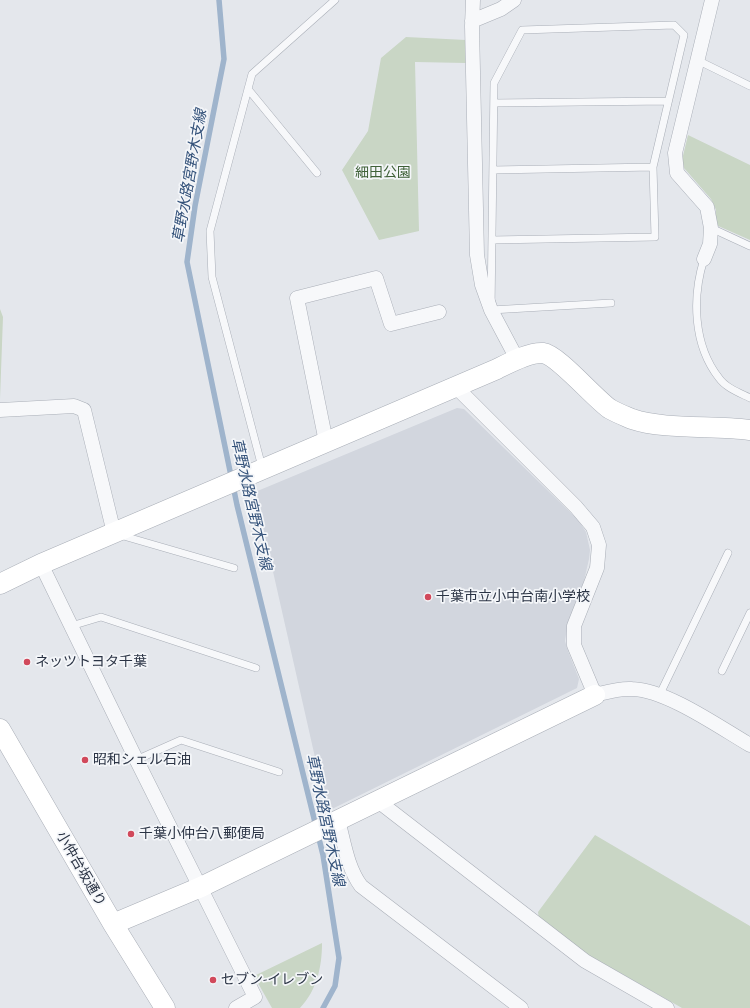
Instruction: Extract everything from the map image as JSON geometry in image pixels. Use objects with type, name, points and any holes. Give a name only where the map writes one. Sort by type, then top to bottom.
[{"type":"street","points":[[473,0],[472,20],[477,255],[482,285],[491,310],[517,359]]},
{"type":"street","points":[[472,20],[502,9],[514,0]]},
{"type":"street","points":[[704,259],[710,244],[711,228],[707,207],[677,173],[675,153],[712,0]]},
{"type":"street","points":[[326,442],[297,298],[376,278],[391,324],[439,312]]},
{"type":"street","points":[[0,584],[41,564],[263,470],[517,359],[543,353],[558,360],[571,375],[610,408],[634,419],[655,424],[750,430]]},
{"type":"street","points":[[455,386],[576,507],[593,527],[599,545],[597,568],[574,626],[574,645],[595,695]]},
{"type":"street","points":[[0,410],[74,406],[84,410],[114,533]]},
{"type":"street","points":[[41,564],[136,760],[255,997],[236,1008]]},
{"type":"street","points":[[113,924],[201,887],[595,695],[618,689],[633,689],[659,696],[672,701],[750,745]]},
{"type":"street","name":"小仲台坂通り","points":[[0,729],[113,924],[165,1008]]},
{"type":"street","points":[[378,801],[585,960],[667,1008]]},
{"type":"street","points":[[338,820],[349,864],[355,878],[361,886],[521,1008]]},
{"type":"lane","points":[[263,470],[212,277],[210,231],[252,74],[335,0]]},
{"type":"lane","points":[[492,240],[655,237],[653,167],[684,35],[674,25],[522,30],[494,83],[491,310],[611,303]]},
{"type":"lane","points":[[697,60],[750,86]]},
{"type":"lane","points":[[248,89],[317,173]]},
{"type":"lane","points":[[494,103],[668,101]]},
{"type":"lane","points":[[493,170],[653,167]]},
{"type":"lane","points":[[711,228],[750,246]]},
{"type":"lane","points":[[704,259],[698,280],[696,305],[700,334],[706,355],[719,379],[750,398]]},
{"type":"lane","points":[[114,533],[234,568]]},
{"type":"lane","points":[[659,696],[728,553]]},
{"type":"lane","points":[[722,671],[750,613]]},
{"type":"lane","points":[[71,626],[101,617],[256,668]]},
{"type":"lane","points":[[136,760],[181,740],[279,772]]},
{"type":"shaded area","name":"千葉市立小中台南小学校","points":[[457,408],[464,409],[578,520],[586,532],[590,550],[589,559],[584,581],[568,622],[565,641],[579,679],[577,688],[332,809],[326,806],[255,492]]},
{"type":"green space","name":"細田公園","points":[[406,37],[466,40],[466,63],[415,62],[419,231],[379,240],[342,170],[368,131],[381,58]]},
{"type":"green space","points":[[688,135],[750,165],[750,240],[716,225],[716,210],[711,199],[684,168],[682,160]]},
{"type":"green space","points":[[0,309],[3,317],[0,399]]},
{"type":"green space","points":[[595,835],[750,926],[750,1008],[682,1008],[585,953],[539,919],[538,912]]},
{"type":"green space","points":[[322,943],[320,969],[311,994],[306,1001],[300,1008],[272,1008],[254,976]]},
{"type":"waterway","name":"草野水路宮野木支線","points":[[219,0],[224,59],[195,206],[187,262],[237,505],[323,855],[339,958],[335,986],[323,1008]]},
{"type":"place","name":"千葉市立小中台南小学校","points":[[428,597]]},
{"type":"place","name":"ネッツトヨタ千葉","points":[[27,662]]},
{"type":"place","name":"昭和シェル石油","points":[[85,760]]},
{"type":"place","name":"千葉小仲台八郵便局","points":[[131,834]]},
{"type":"place","name":"セブン-イレブン","points":[[213,980]]}]
